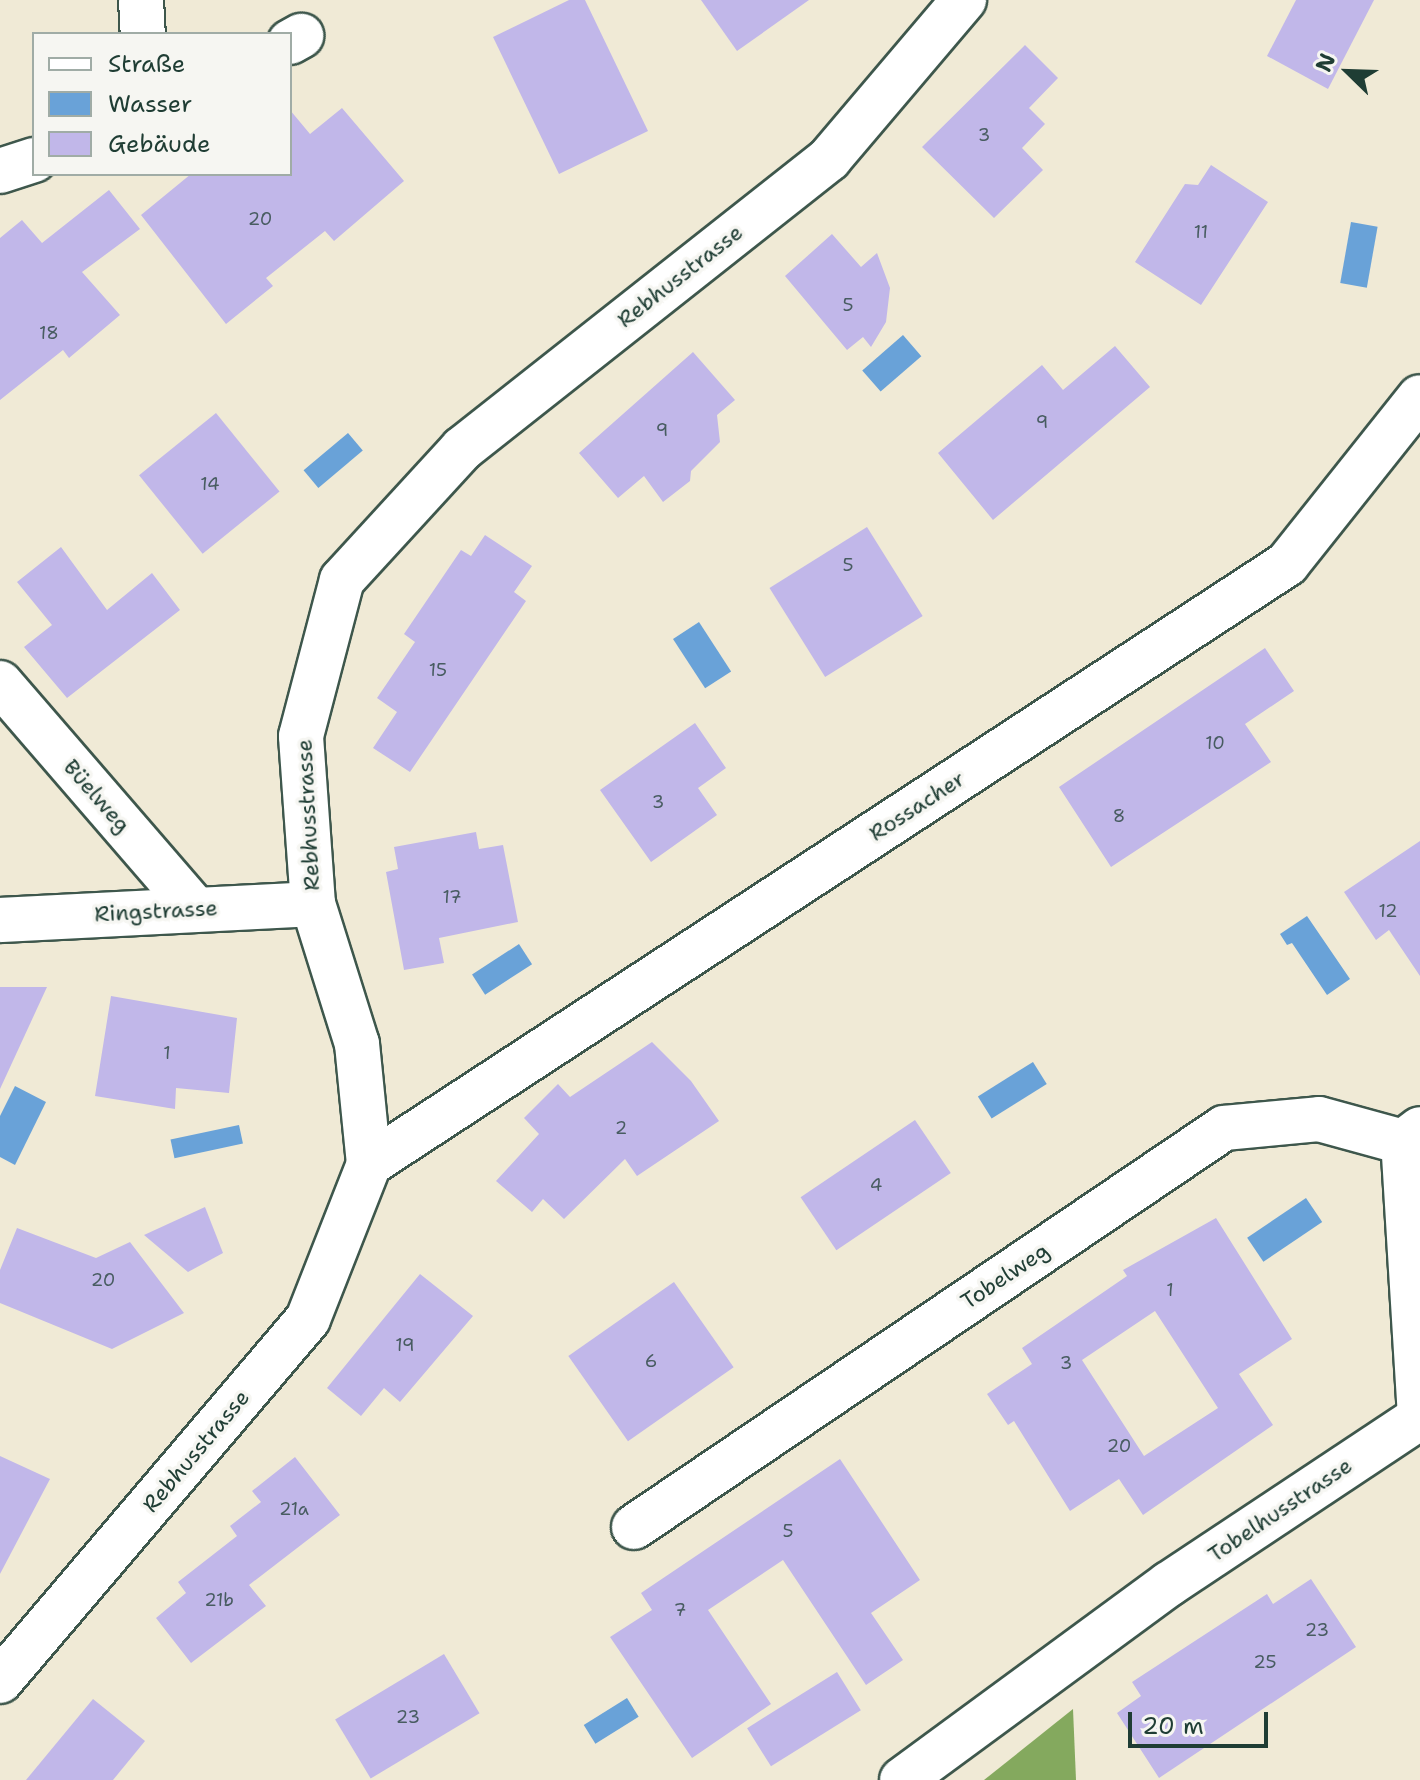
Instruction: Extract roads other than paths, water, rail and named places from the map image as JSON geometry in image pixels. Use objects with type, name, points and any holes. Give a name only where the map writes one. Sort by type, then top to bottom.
[{"type":"street","points":[[141,0],[143,32]]},
{"type":"street","name":"Rebhusstrasse","points":[[0,1681],[308,1319],[369,1164],[357,1044],[313,904],[301,736],[342,580],[462,449],[829,159],[964,0]]},
{"type":"street","points":[[0,171],[32,161]]},
{"type":"street","name":"Rossacher","points":[[369,1164],[1287,564],[1420,397]]},
{"type":"street","name":"Büelweg","points":[[0,683],[194,908]]},
{"type":"street","name":"Ringstrasse","points":[[0,920],[313,904]]},
{"type":"street","name":"Tobelweg","points":[[634,1527],[1224,1128],[1319,1119],[1412,1135]]},
{"type":"street","name":"Tobelhusstrasse","points":[[902,1780],[1169,1584],[1420,1417],[1412,1135]]},
{"type":"water","points":[[1351,222],[1378,227],[1367,288],[1340,283]]},
{"type":"water","points":[[903,335],[921,356],[881,392],[862,370]]},
{"type":"water","points":[[348,433],[363,451],[318,488],[304,470]]},
{"type":"water","points":[[699,622],[731,671],[705,688],[673,639]]},
{"type":"water","points":[[1307,916],[1350,979],[1327,995],[1292,943],[1287,945],[1280,934]]},
{"type":"water","points":[[519,944],[532,964],[485,995],[472,974]]},
{"type":"water","points":[[1033,1062],[1047,1084],[992,1118],[978,1096]]},
{"type":"water","points":[[15,1086],[46,1102],[15,1165],[0,1157],[0,1116]]},
{"type":"water","points":[[239,1125],[243,1144],[174,1158],[171,1140]]},
{"type":"water","points":[[1306,1198],[1322,1222],[1263,1262],[1247,1238]]},
{"type":"water","points":[[627,1698],[639,1717],[595,1744],[584,1725]]}]
